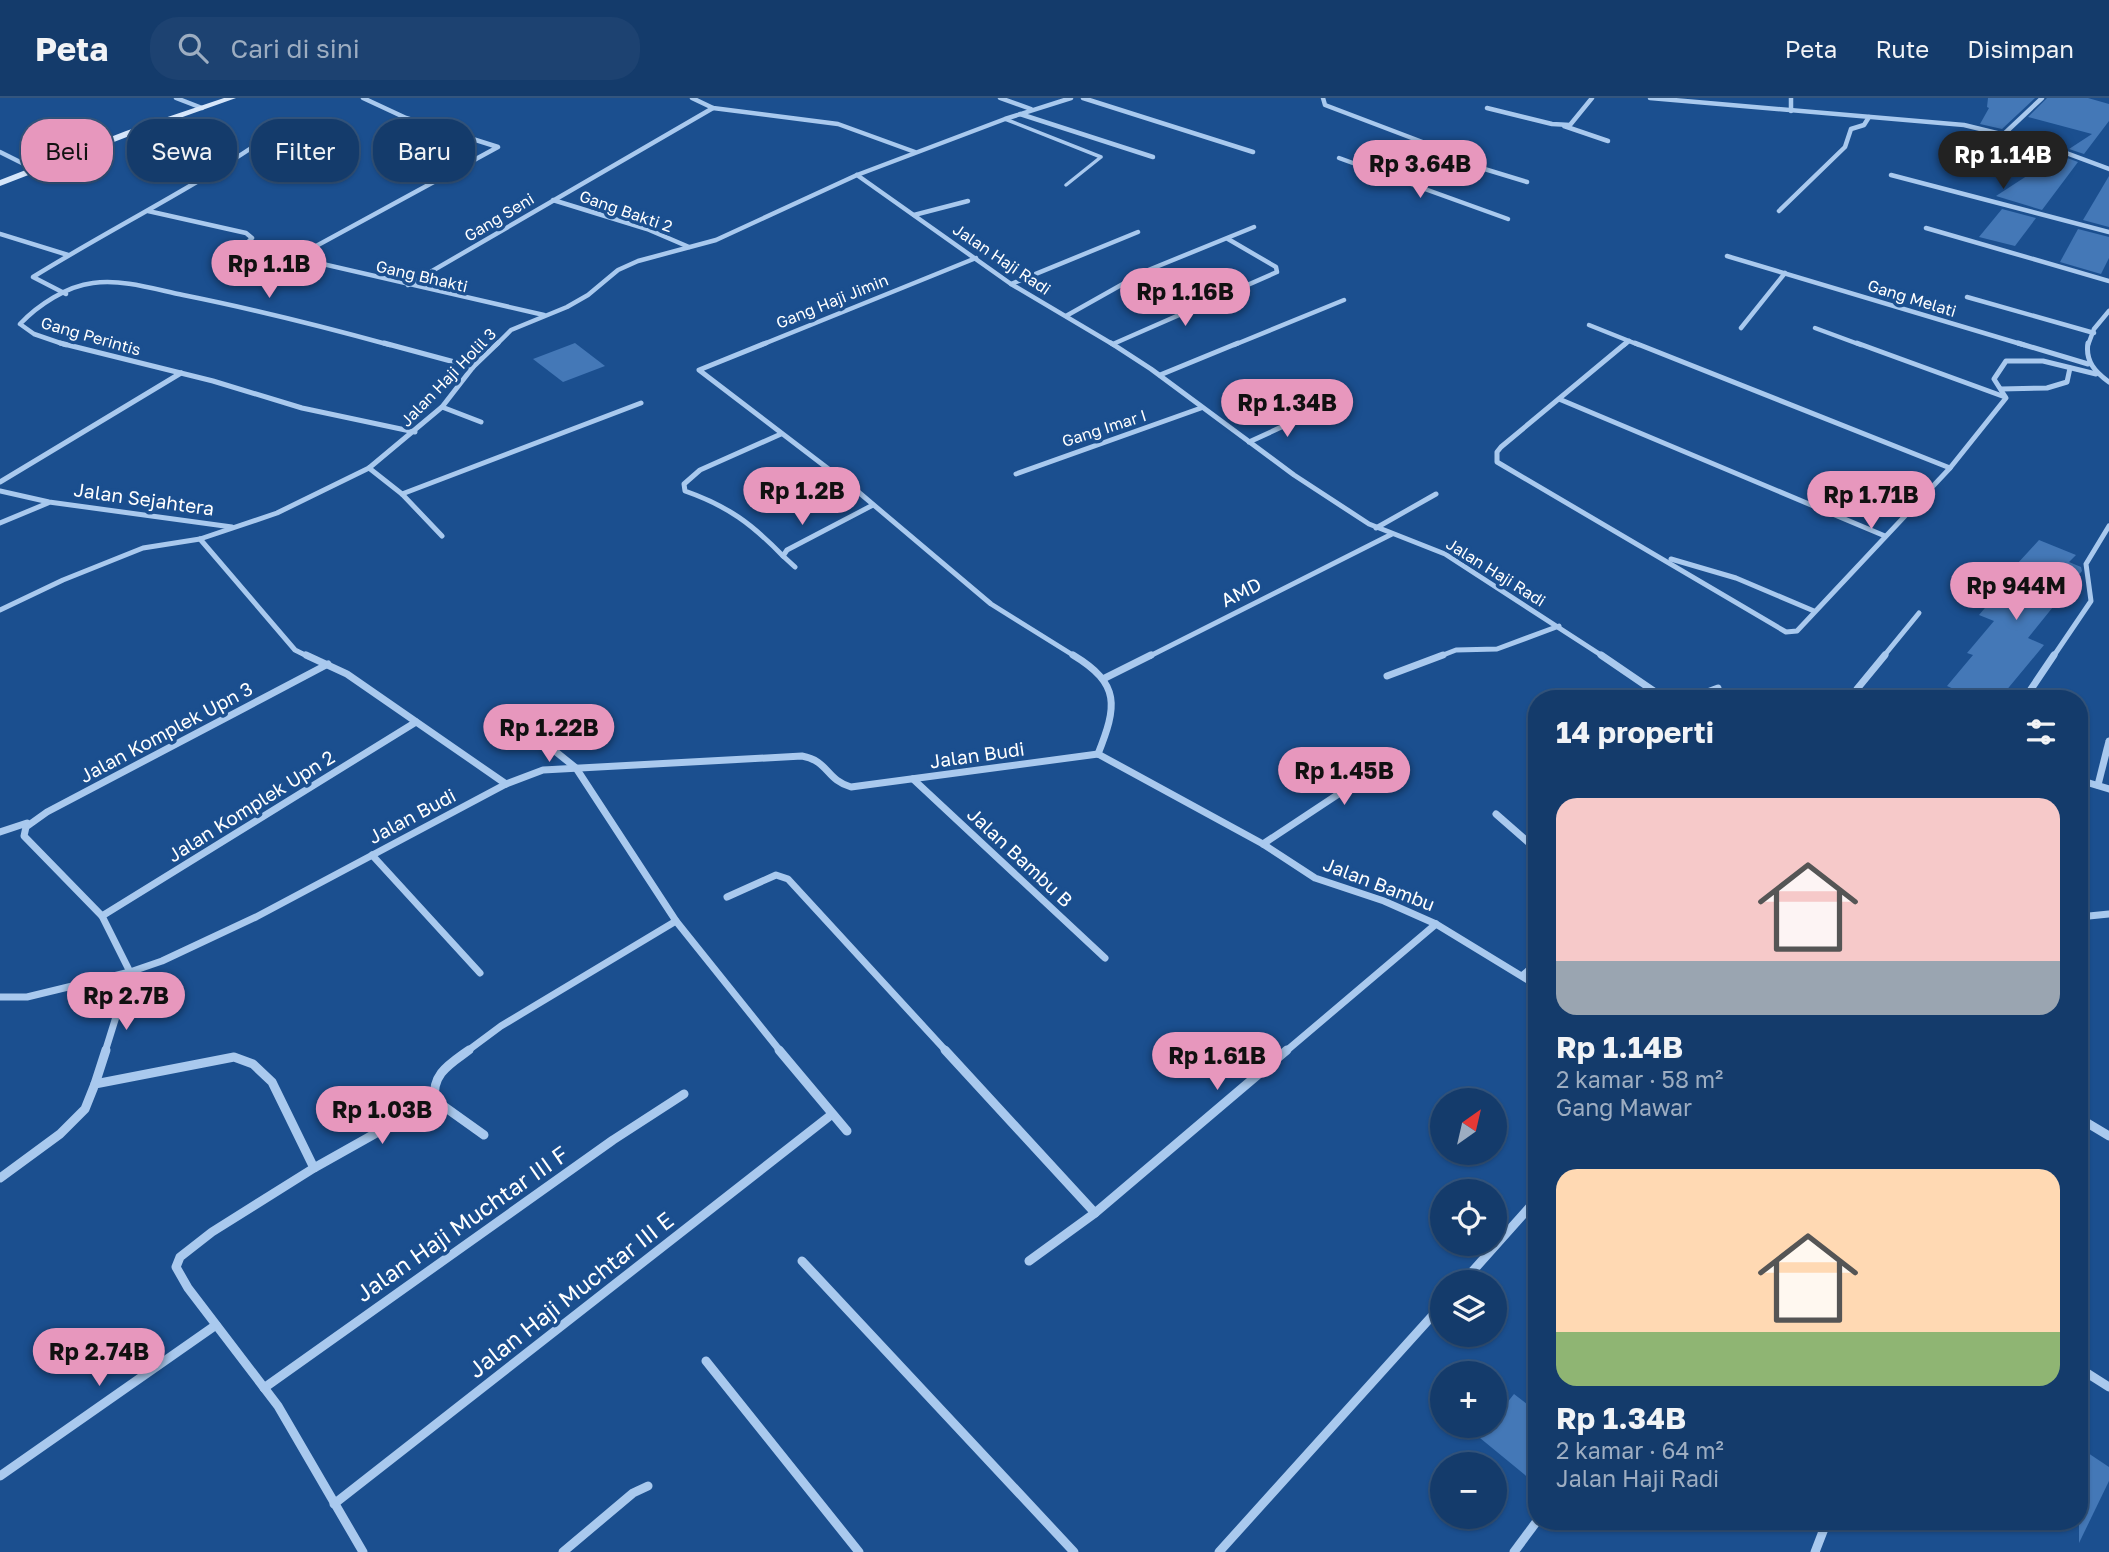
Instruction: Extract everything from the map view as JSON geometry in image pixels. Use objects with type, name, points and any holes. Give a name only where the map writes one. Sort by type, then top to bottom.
[{"type":"street","points":[[176,98],[202,108]]},
{"type":"street","points":[[170,119],[232,98]]},
{"type":"street","points":[[296,257],[496,150],[497,145],[406,118],[365,98]]},
{"type":"street","points":[[692,98],[713,108],[838,124],[915,152]]},
{"type":"street","points":[[1000,98],[1032,109]]},
{"type":"street","name":"Jalan Haji Holil 3","points":[[0,610],[63,580],[144,548],[200,539],[277,513],[369,468],[442,407],[473,367],[510,330],[587,295],[602,282],[638,261],[690,247],[747,227],[857,175],[1032,109],[1071,98]]},
{"type":"street","points":[[1083,98],[1253,152]]},
{"type":"street","points":[[1323,98],[1325,105],[1425,143],[1422,150],[1385,174]]},
{"type":"street","points":[[1563,125],[1572,124],[1592,98]]},
{"type":"street","points":[[1650,98],[1964,125],[2005,133],[2063,150],[2109,169]]},
{"type":"street","points":[[1706,104],[1710,98]]},
{"type":"street","points":[[1791,98],[1791,111]]},
{"type":"street","points":[[2005,133],[2042,98]]},
{"type":"street","name":"Gang Seni","points":[[408,286],[713,108]]},
{"type":"street","points":[[1487,108],[1563,125],[1608,141]]},
{"type":"street","points":[[1019,114],[1153,157]]},
{"type":"street","points":[[1779,211],[1845,148],[1851,129],[1864,125],[1869,117]]},
{"type":"street","points":[[1422,150],[1527,181]]},
{"type":"street","points":[[0,152],[21,162]]},
{"type":"street","points":[[1339,158],[1508,219]]},
{"type":"street","points":[[0,184],[21,175]]},
{"type":"street","name":"Jalan Haji Radi","points":[[857,175],[1011,285],[1160,375],[1200,408],[1294,475],[1376,527],[1445,554],[1559,626],[1652,690]]},
{"type":"street","points":[[1891,175],[2109,232]]},
{"type":"street","points":[[66,294],[33,277],[198,182]]},
{"type":"street","name":"Gang Bakti 2","points":[[553,200],[647,229],[690,247]]},
{"type":"street","points":[[914,215],[968,201]]},
{"type":"street","name":"Gang Bhakti","points":[[148,211],[246,233],[252,237],[246,244],[249,247],[544,316]]},
{"type":"street","points":[[1066,316],[1146,271],[1254,227]]},
{"type":"street","points":[[1926,228],[2109,281]]},
{"type":"street","points":[[1011,285],[1138,232]]},
{"type":"street","points":[[0,234],[68,255]]},
{"type":"street","points":[[1113,345],[1277,272],[1276,267],[1228,239]]},
{"type":"street","name":"Gang Melati","points":[[1727,256],[2088,364]]},
{"type":"street","name":"Gang Haji Jimin","points":[[781,434],[699,370],[976,258]]},
{"type":"street","points":[[1741,328],[1786,273]]},
{"type":"street","name":"Gang Perintis","points":[[415,432],[302,408],[181,373],[66,345],[23,328],[20,324],[32,310],[90,284],[135,285],[274,315],[473,367]]},
{"type":"street","points":[[1967,297],[2094,333]]},
{"type":"street","points":[[1160,375],[1344,300]]},
{"type":"street","points":[[2096,374],[2088,364],[2088,342],[2099,320],[2109,310]]},
{"type":"street","points":[[1589,325],[1950,468]]},
{"type":"street","points":[[1815,328],[2006,398]]},
{"type":"street","points":[[1629,341],[1502,447],[1497,453],[1497,462],[1790,633],[1797,631],[1950,468],[2006,398]]},
{"type":"street","points":[[2006,398],[1994,379],[2006,361],[2043,361],[2096,374],[2109,382]]},
{"type":"street","points":[[2001,389],[2047,388],[2067,382],[2070,368]]},
{"type":"street","points":[[0,482],[181,373]]},
{"type":"street","points":[[1559,399],[1885,536]]},
{"type":"street","points":[[402,494],[641,403]]},
{"type":"street","points":[[442,407],[481,422]]},
{"type":"street","name":"Gang Imar I","points":[[1016,474],[1082,449],[1154,427],[1200,408]]},
{"type":"street","points":[[1249,442],[1314,412]]},
{"type":"street","points":[[795,567],[754,526],[716,502],[685,491],[684,484],[700,470],[781,434],[873,505],[991,604],[1093,667],[1105,678],[1112,693],[1114,712],[1098,754]]},
{"type":"street","points":[[369,468],[402,494],[442,536]]},
{"type":"street","name":"Jalan Sejahtera","points":[[0,491],[49,502],[236,528]]},
{"type":"street","points":[[1376,527],[1436,494]]},
{"type":"street","points":[[0,523],[49,502]]},
{"type":"street","points":[[783,556],[787,550],[873,505]]},
{"type":"street","points":[[2030,690],[2091,601],[2086,564],[2109,526]]},
{"type":"street","name":"AMD","points":[[1105,678],[1392,534]]},
{"type":"street","points":[[200,539],[295,650],[304,657],[328,664],[347,674],[506,784]]},
{"type":"street","points":[[1660,556],[1736,578],[1814,611]]},
{"type":"street","points":[[1857,690],[1919,612]]},
{"type":"street","points":[[1387,676],[1456,650],[1497,649],[1559,626]]},
{"type":"street","name":"Jalan Komplek Upn 3","points":[[102,916],[23,832],[35,820],[328,664]]},
{"type":"street","points":[[1713,690],[1718,688]]},
{"type":"street","name":"Jalan Komplek Upn 2","points":[[102,916],[416,722]]},
{"type":"street","points":[[540,739],[576,768],[676,921],[831,1115],[847,1130]]},
{"type":"street","points":[[2098,785],[2109,741]]},
{"type":"street","name":"Jalan Budi","points":[[0,997],[27,997],[130,972],[162,961],[225,933],[506,784],[543,770],[802,756],[824,763],[836,783],[842,786],[860,786],[1098,754]]},
{"type":"street","name":"Jalan Bambu","points":[[1098,754],[1263,844],[1315,878],[1384,901],[1436,924],[1528,979]]},
{"type":"street","points":[[1263,844],[1398,754]]},
{"type":"street","name":"Jalan Bambu B","points":[[913,779],[1105,958]]},
{"type":"street","points":[[2088,782],[2109,789]]},
{"type":"street","points":[[1496,814],[1528,842]]},
{"type":"street","points":[[0,832],[35,820]]},
{"type":"street","points":[[372,855],[480,973]]},
{"type":"street","points":[[727,897],[776,874],[788,879],[1095,1213]]},
{"type":"street","points":[[2088,916],[2109,914]]},
{"type":"street","points":[[0,1178],[60,1134],[85,1109],[95,1084],[130,972],[102,916]]},
{"type":"street","points":[[484,1135],[435,1100],[433,1088],[437,1077],[446,1067],[501,1026],[676,921]]},
{"type":"street","points":[[1029,1261],[1095,1213],[1436,924]]},
{"type":"street","points":[[1523,975],[1528,971]]},
{"type":"street","points":[[95,1084],[234,1057],[253,1064],[272,1082],[314,1167]]},
{"type":"street","name":"Jalan Haji Muchtar III F","points":[[264,1388],[613,1140],[684,1094]]},
{"type":"street","points":[[363,1552],[278,1406],[176,1267],[180,1257],[203,1238],[314,1167],[435,1100]]},
{"type":"street","name":"Jalan Haji Muchtar III E","points":[[334,1504],[831,1115]]},
{"type":"street","points":[[2088,1123],[2109,1136]]},
{"type":"street","points":[[1474,1270],[1528,1209]]},
{"type":"street","points":[[802,1261],[1074,1552]]},
{"type":"street","points":[[1219,1552],[1430,1318]]},
{"type":"street","points":[[0,1476],[216,1325]]},
{"type":"street","points":[[706,1361],[859,1552]]},
{"type":"street","points":[[2088,1374],[2109,1387]]},
{"type":"street","points":[[564,1552],[634,1493],[648,1486]]},
{"type":"street","points":[[1514,1552],[1530,1530]]},
{"type":"street","points":[[1815,1552],[1824,1530]]},
{"type":"lane","points":[[1005,119],[1101,157],[1066,185]]},
{"type":"building","points":[[1988,98],[2035,98],[2002,129],[1980,124],[1989,108]]},
{"type":"building","points":[[2047,98],[2088,98],[2109,104],[2109,121],[2084,154],[2069,149],[2092,134],[2028,117]]},
{"type":"building","points":[[1975,133],[2005,140],[1998,154],[1967,147]]},
{"type":"building","points":[[2059,155],[2078,162],[2042,210],[1996,196]]},
{"type":"building","points":[[2109,176],[2109,227],[2083,220]]},
{"type":"building","points":[[2002,209],[2036,218],[2015,246],[1979,237]]},
{"type":"building","points":[[2078,229],[2109,237],[2109,258],[2101,274],[2060,262]]},
{"type":"building","points":[[575,343],[605,366],[563,382],[533,359]]},
{"type":"building","points":[[2039,540],[2076,555],[2069,562],[2081,567],[2082,571],[2028,638],[2044,645],[2007,690],[1956,690],[1947,686],[1973,655],[1967,653],[1994,621],[1979,615],[2021,565],[2017,564]]},
{"type":"building","points":[[1514,1394],[1528,1405],[1528,1477],[1507,1460],[1507,1452],[1497,1452],[1480,1438],[1507,1438],[1507,1403]]},
{"type":"building","points":[[2088,1453],[2109,1467],[2109,1481],[2088,1524]]},
{"type":"building","points":[[2079,1530],[2085,1530],[2079,1543]]}]
